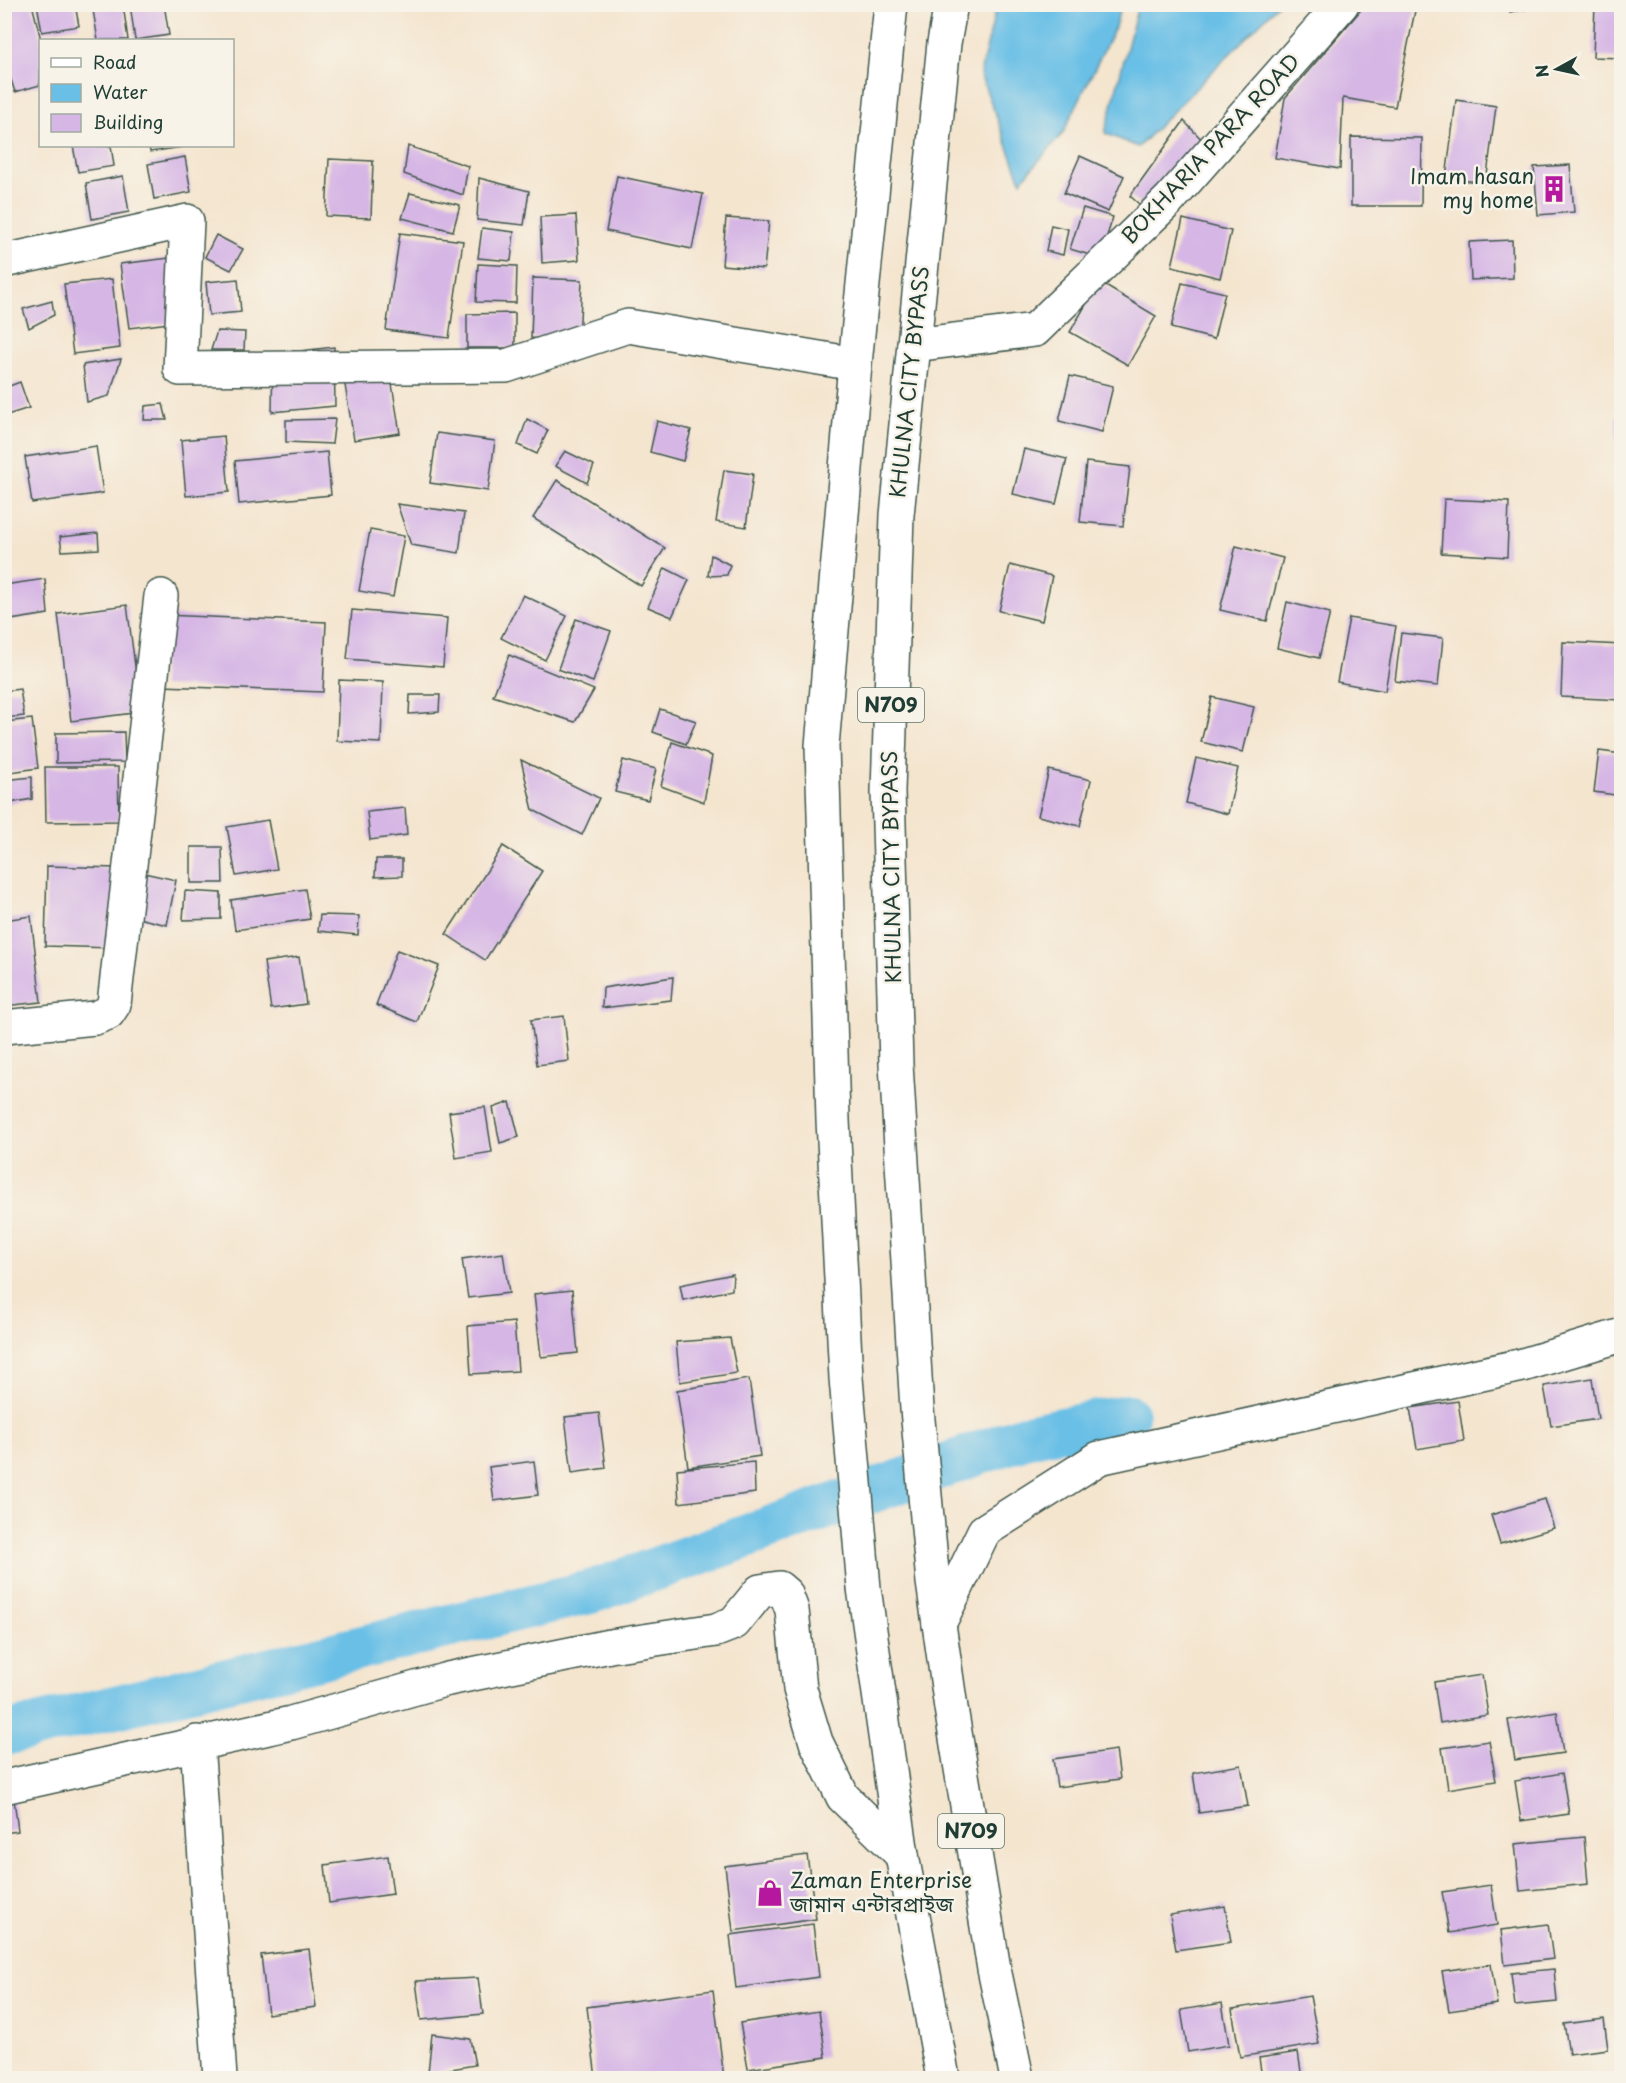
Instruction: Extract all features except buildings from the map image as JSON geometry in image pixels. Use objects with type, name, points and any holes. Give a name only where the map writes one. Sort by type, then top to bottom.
[{"type":"main road","name":"N709","points":[[891,4],[855,364],[822,746],[833,1120],[846,1378],[864,1588],[902,1855],[942,2079]]},
{"type":"main road","name":"KHULNA CITY BYPASS","points":[[939,1624],[917,1408],[896,1064],[888,790],[897,515],[944,43],[951,4]]},
{"type":"main road","name":"BOKHARIA PARA ROAD","points":[[914,345],[1035,330],[1170,199],[1342,4]]},
{"type":"main road","points":[[4,261],[187,220],[180,369],[506,366],[628,326],[855,364]]},
{"type":"main road","points":[[4,1027],[95,1018],[108,1013],[114,1004],[161,596]]},
{"type":"main road","points":[[939,1624],[984,1531],[1099,1458],[1523,1365],[1622,1335]]},
{"type":"main road","points":[[4,1787],[197,1742],[291,1723],[448,1679],[610,1646],[716,1630],[734,1623],[760,1591],[779,1588],[786,1594],[792,1610],[800,1689],[816,1742],[843,1797],[902,1855]]},
{"type":"main road","name":"N709","points":[[939,1624],[994,1969],[1017,2079]]},
{"type":"main road","points":[[197,1742],[220,2079]]},
{"type":"water","points":[[997,5],[1121,5],[1115,27],[1063,133],[1021,181],[980,74]]},
{"type":"water","points":[[1138,5],[1278,5],[1138,147],[1105,133]]},
{"type":"waterway","points":[[4,1734],[594,1591],[1027,1436],[1127,1416]]},
{"type":"place","name":"Imam hasan my home","points":[[1554,189]]},
{"type":"place","name":"Zaman Enterprise জামান এন্টারপ্রাইজ","points":[[770,1893]]}]
